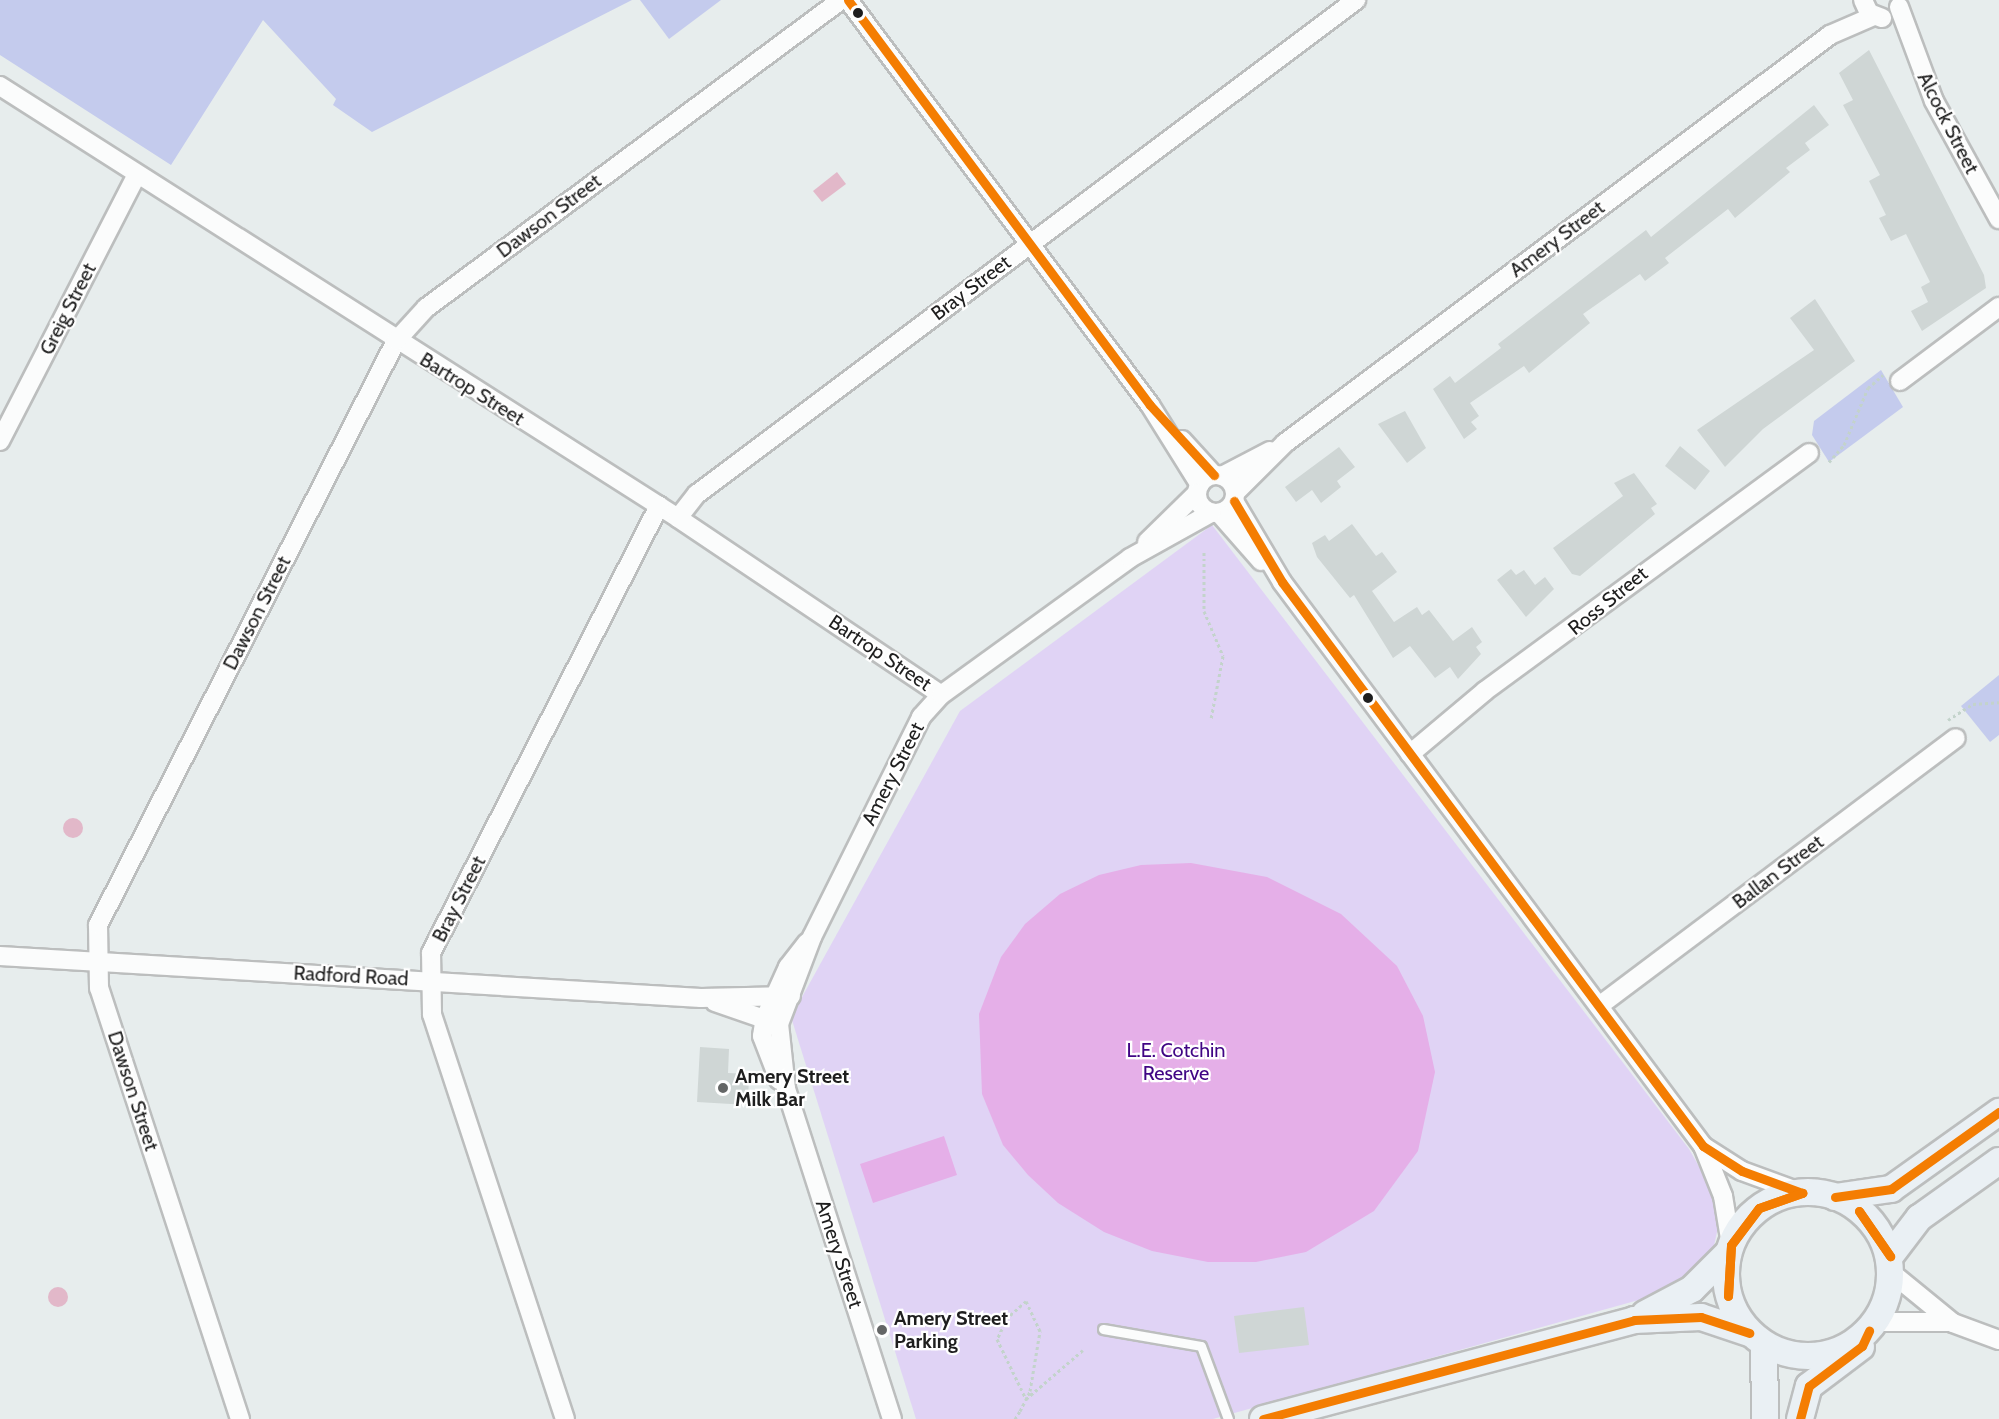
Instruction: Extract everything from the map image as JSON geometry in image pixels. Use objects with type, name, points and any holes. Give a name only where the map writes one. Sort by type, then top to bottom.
[{"type":"street","name":"Dawson Street","points":[[240,1419],[99,988],[98,925],[396,341],[426,308],[841,0]]},
{"type":"street","points":[[848,0],[1208,482],[1235,497],[1282,582]]},
{"type":"street","name":"Bray Street","points":[[678,518],[697,494],[1356,0]]},
{"type":"street","name":"Alcock Street","points":[[1862,0],[1915,58]]},
{"type":"street","name":"Amery Street","points":[[1130,558],[1208,482],[1284,443],[1830,35],[1862,0]]},
{"type":"street","name":"Alcock Street","points":[[1900,4],[1915,58],[1999,219]]},
{"type":"street","name":"Amery Street","points":[[1830,35],[1878,17],[1900,4]]},
{"type":"street","name":"Bartrop Street","points":[[0,86],[136,176],[678,518],[941,695]]},
{"type":"street","name":"Greig Street","points":[[0,441],[136,176]]},
{"type":"street","points":[[1892,377],[1999,308]]},
{"type":"street","name":"Amery Street","points":[[892,1419],[786,1089],[772,1021],[782,994],[921,717],[941,695],[1130,558],[1215,513],[1235,497],[1284,443]]},
{"type":"street","name":"Ross Street","points":[[1410,754],[1485,691],[1809,453]]},
{"type":"street","points":[[1208,482],[1215,513],[1282,582],[1703,1146],[1723,1196],[1730,1249],[1728,1296],[1757,1339],[1765,1419]]},
{"type":"street","name":"Bray Street","points":[[566,1419],[432,1014],[431,952],[659,506]]},
{"type":"street","name":"Ballan Street","points":[[1599,1006],[1956,738]]},
{"type":"street","name":"Radford Road","points":[[0,956],[701,998],[782,994]]},
{"type":"street","name":"Radford Road","points":[[701,998],[772,1021]]},
{"type":"street","points":[[1703,1146],[1742,1171],[1802,1193],[1835,1197],[1891,1189],[1999,1112]]},
{"type":"street","points":[[1800,1419],[1809,1386],[1862,1346],[1874,1326],[1891,1265],[1919,1218],[1999,1161]]},
{"type":"street","points":[[1634,1320],[1692,1289],[1730,1249],[1759,1208],[1802,1193]]},
{"type":"street","points":[[1835,1197],[1868,1220],[1891,1265],[1953,1323]]},
{"type":"street","points":[[1263,1419],[1634,1320],[1701,1317],[1757,1339],[1818,1353],[1874,1326],[1953,1323],[1999,1340]]},
{"type":"lane","points":[[1103,1329],[1201,1346],[1228,1419]]},
{"type":"path","points":[[1829,462],[1844,445],[1868,388],[1892,377]]},
{"type":"path","points":[[1204,552],[1204,611],[1222,656],[1211,719]]},
{"type":"path","points":[[1948,720],[1973,704],[1999,702]]},
{"type":"path","points":[[1016,1419],[1026,1399],[1040,1331],[1026,1301],[1007,1318],[997,1339],[1026,1399]]},
{"type":"path","points":[[1026,1399],[1083,1350]]},
{"type":"shaded area","points":[[0,0],[632,0],[372,132],[333,105],[336,99],[263,20],[171,165],[0,55]]},
{"type":"shaded area","points":[[640,0],[721,0],[669,39]]},
{"type":"shaded area","points":[[837,172],[846,184],[822,202],[813,191]]},
{"type":"shaded area","points":[[1881,370],[1903,407],[1829,462],[1812,435],[1814,421]]},
{"type":"shaded area","points":[[1999,675],[1999,735],[1990,742],[1961,706]]},
{"type":"shaded area","points":[[73,818],[80,821],[83,828],[80,835],[73,838],[66,835],[63,828],[66,821]]},
{"type":"shaded area","points":[[58,1287],[65,1290],[68,1297],[65,1304],[58,1307],[51,1304],[48,1297],[51,1290]]},
{"type":"green space","name":"L.E. Cotchin Reserve","points":[[1212,525],[1689,1149],[1713,1191],[1719,1222],[1713,1251],[1696,1274],[1653,1296],[1213,1419],[916,1419],[791,1017],[960,711]]},
{"type":"green space","points":[[1191,863],[1267,877],[1341,914],[1397,966],[1423,1016],[1435,1072],[1418,1151],[1374,1211],[1306,1252],[1256,1262],[1208,1262],[1152,1251],[1104,1232],[1058,1203],[1028,1175],[1003,1145],[982,1094],[979,1014],[1001,957],[1025,924],[1060,894],[1099,875],[1141,865]]},
{"type":"green space","points":[[944,1136],[957,1175],[873,1203],[860,1164]]},
{"type":"building","points":[[1869,50],[1984,275],[1986,288],[1922,331],[1911,311],[1928,302],[1921,287],[1930,282],[1906,234],[1891,241],[1879,218],[1886,215],[1869,181],[1880,175],[1843,105],[1853,100],[1839,73]]},
{"type":"building","points":[[1814,105],[1829,125],[1805,143],[1810,150],[1786,168],[1790,172],[1735,218],[1728,209],[1665,258],[1669,263],[1645,281],[1640,274],[1583,314],[1590,323],[1529,373],[1524,366],[1470,403],[1479,416],[1471,422],[1477,429],[1464,439],[1433,389],[1450,376],[1455,383],[1501,348],[1498,344],[1646,230],[1651,237]]},
{"type":"building","points":[[1815,299],[1855,361],[1763,429],[1725,467],[1697,430],[1814,350],[1790,318]]},
{"type":"building","points":[[1405,411],[1426,448],[1407,463],[1378,424]]},
{"type":"building","points":[[1680,446],[1710,471],[1695,490],[1665,466]]},
{"type":"building","points":[[1339,447],[1355,467],[1337,481],[1341,487],[1321,503],[1312,490],[1296,502],[1285,487]]},
{"type":"building","points":[[1634,473],[1657,504],[1651,508],[1655,514],[1580,576],[1572,574],[1553,548],[1623,496],[1614,483]]},
{"type":"building","points":[[1352,524],[1376,556],[1382,552],[1397,572],[1372,591],[1394,622],[1417,607],[1422,615],[1429,610],[1453,641],[1472,627],[1482,642],[1476,647],[1481,654],[1458,679],[1450,667],[1435,678],[1410,646],[1393,658],[1354,595],[1350,598],[1317,557],[1312,543],[1325,535],[1329,541]]},
{"type":"building","points":[[1511,569],[1516,575],[1524,570],[1535,585],[1545,577],[1554,589],[1526,617],[1497,580]]},
{"type":"building","name":"Amery Street Milk Bar","points":[[700,1047],[729,1049],[728,1073],[749,1074],[748,1105],[697,1102]]},
{"type":"building","points":[[1304,1307],[1309,1345],[1239,1353],[1234,1316]]},
{"type":"transit line","points":[[848,0],[1150,405],[1214,475]]},
{"type":"transit line","points":[[1234,501],[1282,582],[1703,1146],[1742,1171],[1802,1193]]},
{"type":"transit line","points":[[1835,1197],[1891,1189],[1999,1112]]},
{"type":"transit line","points":[[1759,1208],[1802,1193]]},
{"type":"transit line","points":[[1759,1208],[1802,1193]]},
{"type":"transit line","points":[[1731,1245],[1759,1208]]},
{"type":"transit line","points":[[1731,1245],[1759,1208]]},
{"type":"transit line","points":[[1859,1211],[1890,1256]]},
{"type":"transit line","points":[[1859,1211],[1890,1256]]},
{"type":"transit line","points":[[1728,1296],[1731,1245]]},
{"type":"transit line","points":[[1728,1296],[1731,1245]]},
{"type":"transit line","points":[[1263,1419],[1634,1320],[1701,1317],[1749,1333]]},
{"type":"transit line","points":[[1800,1419],[1809,1386],[1862,1346],[1869,1331]]},
{"type":"place","name":"Amery Street Milk Bar","points":[[723,1088]]},
{"type":"place","name":"Amery Street Parking","points":[[882,1330]]}]
